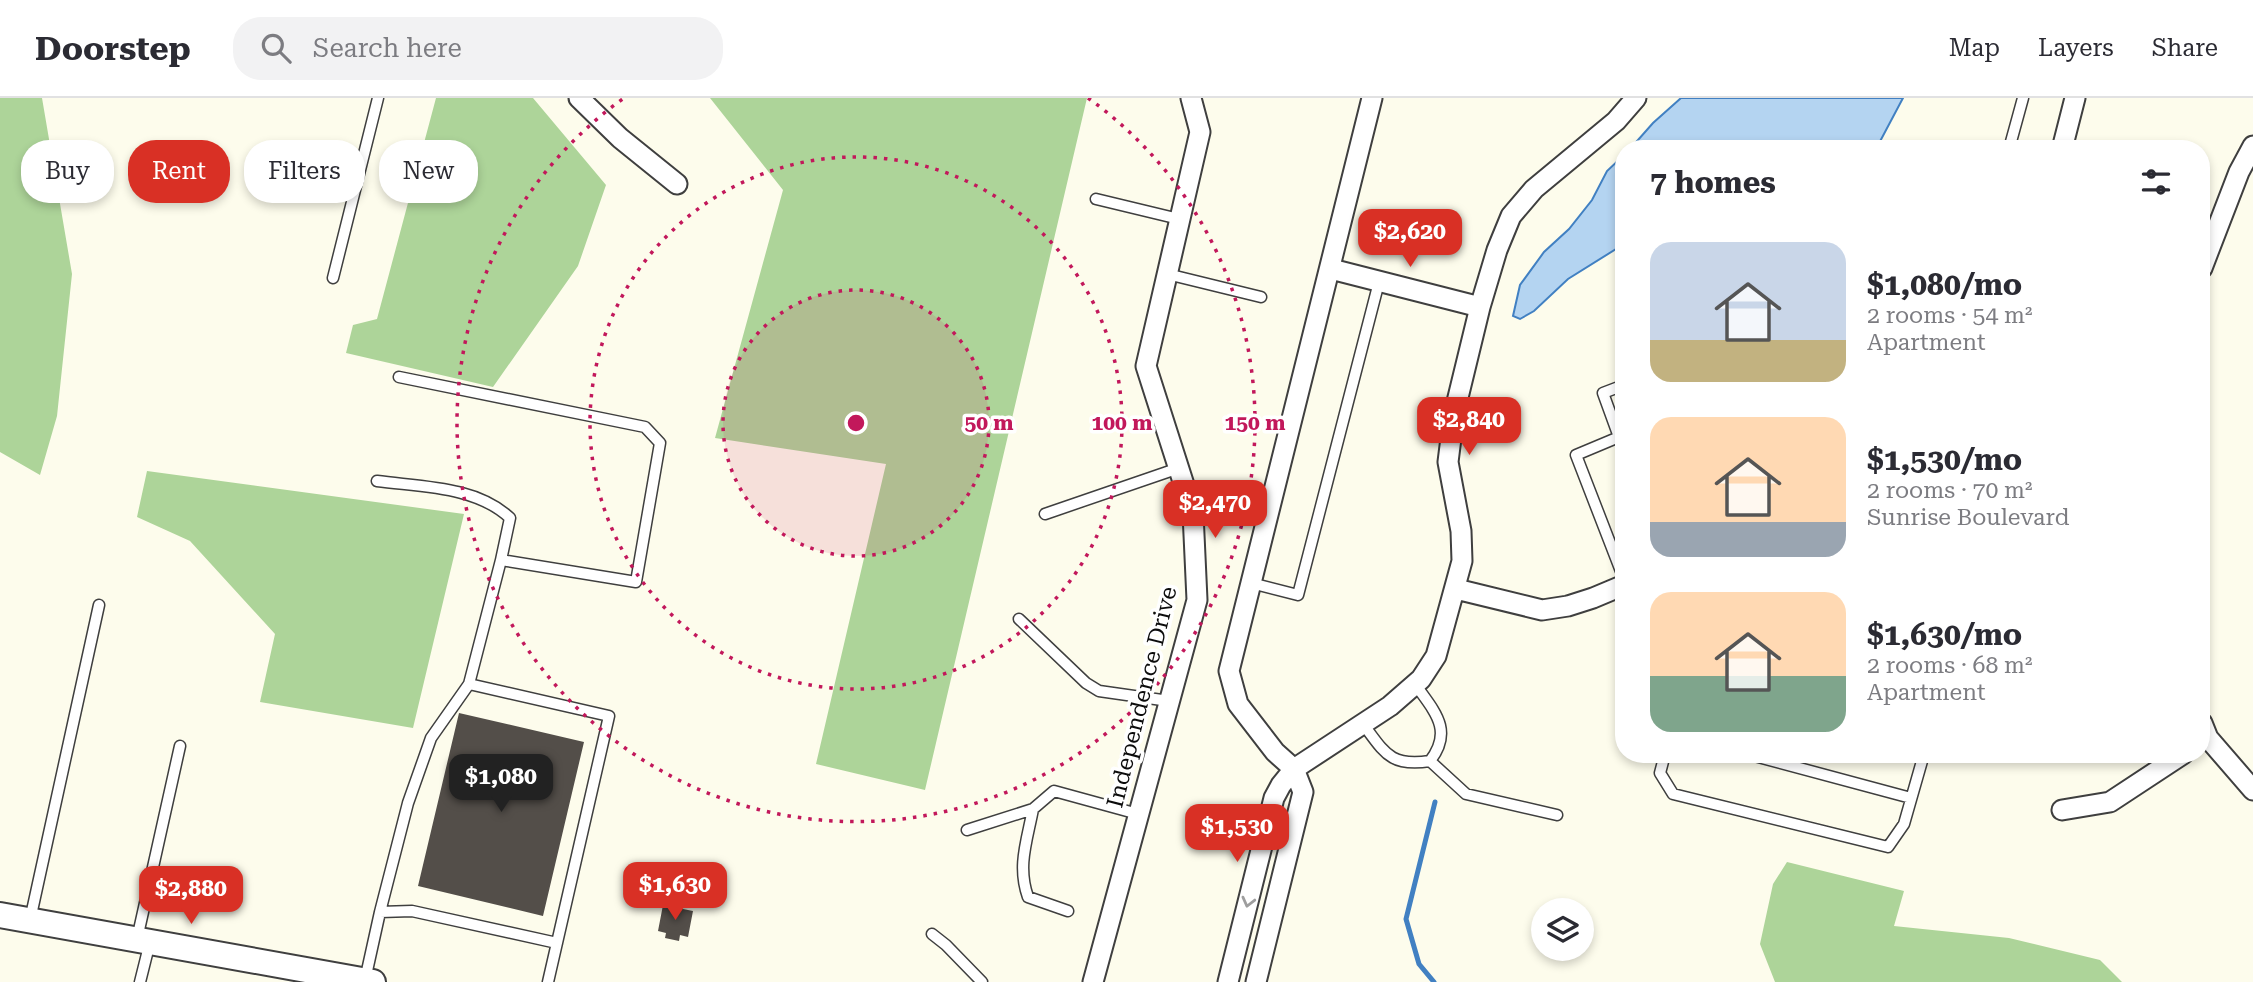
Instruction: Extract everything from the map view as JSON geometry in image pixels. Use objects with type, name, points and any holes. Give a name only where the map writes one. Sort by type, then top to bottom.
[{"type":"street","points":[[579,98],[620,138],[677,184]]},
{"type":"street","name":"Independence Drive","points":[[1093,982],[1197,600],[1194,513],[1146,366],[1200,132],[1191,98]]},
{"type":"street","points":[[1256,982],[1303,792],[1294,769],[1275,752],[1238,704],[1229,671],[1372,98]]},
{"type":"street","points":[[1228,982],[1274,798],[1280,785],[1294,769],[1390,706],[1421,679],[1436,656],[1462,561],[1461,531],[1448,462],[1454,414],[1480,307],[1497,250],[1511,216],[1534,189],[1616,121],[1636,98]]},
{"type":"street","points":[[2064,140],[2075,98]]},
{"type":"street","points":[[2210,247],[2239,172],[2253,146]]},
{"type":"street","points":[[1331,269],[1480,307]]},
{"type":"street","points":[[1456,589],[1542,610],[1568,606],[1615,589]]},
{"type":"street","points":[[2210,741],[2253,790]]},
{"type":"street","points":[[2062,810],[2110,802],[2169,763]]},
{"type":"street","points":[[0,915],[335,979],[369,981]]},
{"type":"lane","points":[[332,278],[378,98]]},
{"type":"lane","points":[[2012,140],[2023,98]]},
{"type":"lane","points":[[1096,199],[1180,219]]},
{"type":"lane","points":[[1167,274],[1261,297]]},
{"type":"lane","points":[[1251,583],[1298,595],[1379,282]]},
{"type":"lane","points":[[399,377],[645,427],[660,443],[636,582],[501,561]]},
{"type":"lane","points":[[1615,388],[1603,393],[1615,420]]},
{"type":"lane","points":[[1615,439],[1576,455],[1615,556]]},
{"type":"lane","points":[[1045,514],[1179,468]]},
{"type":"lane","points":[[369,981],[380,912],[408,803],[431,738],[469,684],[510,518],[496,505],[467,493],[377,481]]},
{"type":"lane","points":[[30,920],[99,605]]},
{"type":"lane","points":[[1019,619],[1086,683],[1100,691],[1169,701]]},
{"type":"lane","points":[[469,684],[609,716],[548,982]]},
{"type":"lane","points":[[1363,724],[1386,755],[1410,764],[1430,761],[1438,751],[1442,733],[1438,716],[1415,684]]},
{"type":"lane","points":[[140,982],[143,941],[180,746]]},
{"type":"lane","points":[[1430,761],[1465,794],[1557,815]]},
{"type":"lane","points":[[1663,763],[1660,773],[1673,794],[1888,846],[1904,824],[1921,763]]},
{"type":"lane","points":[[1781,763],[1911,798]]},
{"type":"lane","points":[[967,831],[1033,809],[1054,791],[1139,814]]},
{"type":"lane","points":[[1033,809],[1024,852],[1022,880],[1028,897],[1068,911]]},
{"type":"lane","points":[[380,912],[412,911],[557,943]]},
{"type":"lane","points":[[932,934],[982,982]]},
{"type":"green space","points":[[0,98],[42,98],[49,140],[21,140],[21,203],[60,203],[72,274],[57,416],[40,475],[0,452]]},
{"type":"green space","points":[[436,98],[533,98],[606,185],[578,266],[493,387],[346,353],[353,325],[377,319],[408,203],[478,203],[478,140],[425,140]]},
{"type":"green space","points":[[710,98],[1087,98],[925,790],[816,764],[886,464],[715,438],[783,190]]},
{"type":"green space","points":[[147,471],[464,514],[413,728],[260,702],[275,634],[190,541],[137,517]]},
{"type":"green space","points":[[1787,862],[1904,891],[1894,926],[2009,938],[2100,960],[2122,982],[1775,982],[1760,944],[1773,884]]},
{"type":"water","points":[[1681,98],[1903,98],[1881,140],[1638,140]]},
{"type":"water","points":[[1615,163],[1615,250],[1568,279],[1534,311],[1520,319],[1513,316],[1520,285],[1544,252],[1569,229],[1592,200],[1607,171]]},
{"type":"building","points":[[459,713],[584,742],[543,916],[418,886]]},
{"type":"building","points":[[663,905],[693,911],[688,937],[680,935],[679,941],[665,938],[666,933],[658,931]]},
{"type":"waterway","points":[[1434,982],[1419,964],[1406,919],[1435,802]]}]
